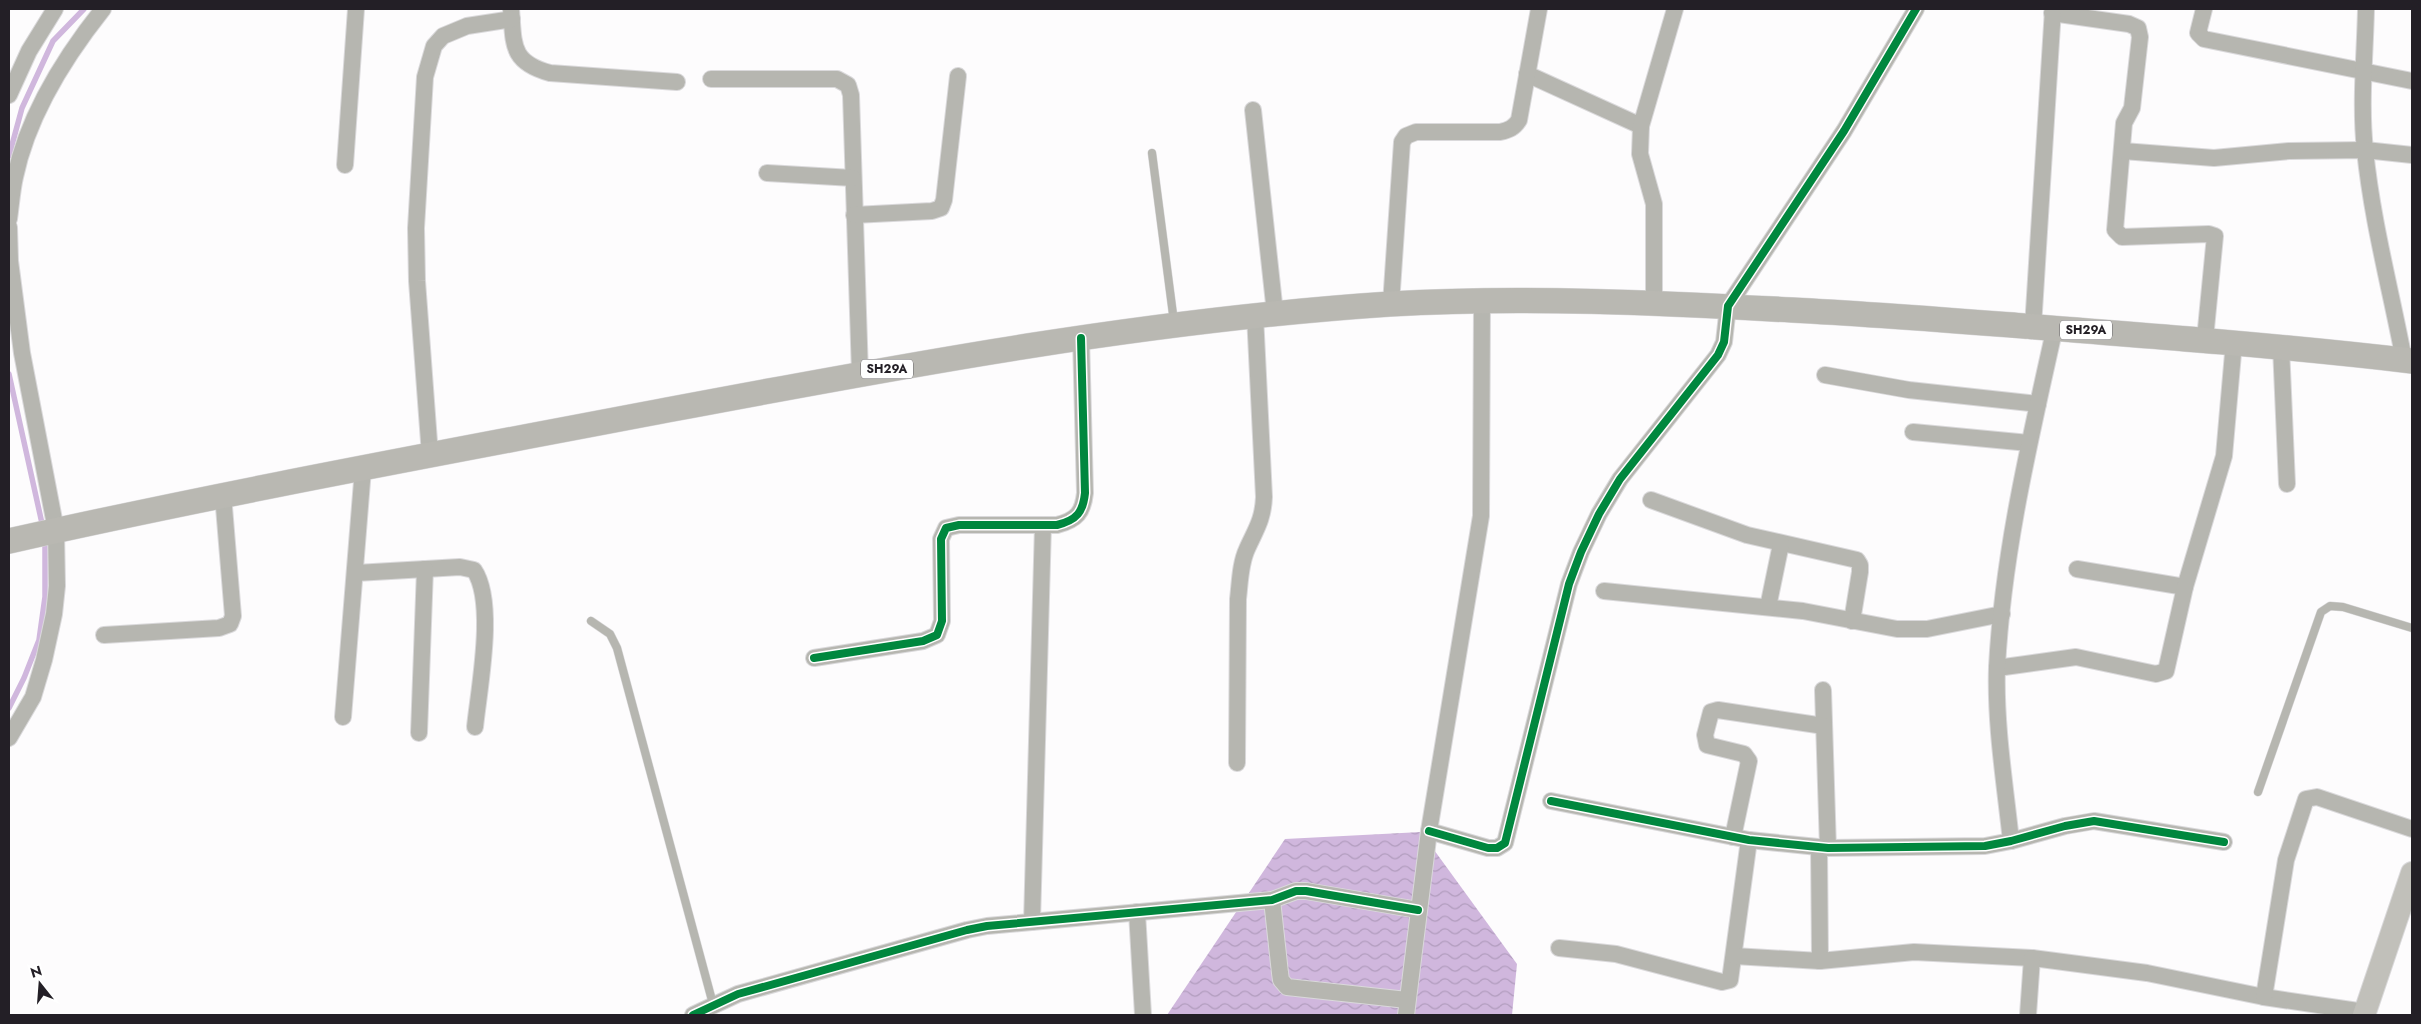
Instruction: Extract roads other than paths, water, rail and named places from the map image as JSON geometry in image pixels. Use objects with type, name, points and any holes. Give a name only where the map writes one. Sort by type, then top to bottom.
[{"type":"main road","name":"SH29A","points":[[28,536],[223,495],[950,357],[1265,314],[1391,304],[1482,300],[1654,303],[1905,315],[2205,339],[2408,361]]},
{"type":"street","points":[[9,95],[29,51],[56,9]]},
{"type":"street","points":[[9,218],[14,178],[23,146],[37,110],[78,40],[103,9]]},
{"type":"street","points":[[345,165],[356,9]]},
{"type":"street","points":[[1391,304],[1401,147],[1404,139],[1416,132],[1500,132],[1511,129],[1519,120],[1539,9]]},
{"type":"street","points":[[1654,303],[1654,204],[1640,154],[1641,126],[1675,9]]},
{"type":"street","points":[[1429,831],[1488,848],[1497,848],[1505,843],[1569,584],[1599,514],[1620,479],[1718,355],[1741,307],[1916,9]]},
{"type":"street","points":[[2204,9],[2198,33],[2204,39],[2412,81]]},
{"type":"street","points":[[2366,9],[2363,123],[2365,150],[2371,192],[2408,361]]},
{"type":"street","points":[[2011,841],[1998,720],[1997,668],[2012,525],[2038,404],[2044,327],[2052,11],[2129,24],[2138,28],[2140,37],[2132,108],[2124,123],[2115,226],[2118,235],[2128,237],[2209,234],[2215,236],[2205,339]]},
{"type":"street","points":[[430,455],[417,272],[416,228],[425,77],[434,46],[443,36],[467,26],[512,14],[515,50],[524,63],[535,69],[550,73],[677,82]]},
{"type":"street","points":[[1527,74],[1641,126]]},
{"type":"street","points":[[854,215],[932,211],[941,208],[944,200],[958,76]]},
{"type":"street","points":[[711,78],[837,79],[846,82],[851,95],[860,374]]},
{"type":"street","points":[[1237,763],[1238,600],[1240,573],[1246,549],[1262,518],[1264,497],[1265,314],[1253,110]]},
{"type":"street","points":[[2123,151],[2227,158],[2289,151],[2365,150],[2412,154]]},
{"type":"street","points":[[767,173],[853,178]]},
{"type":"street","points":[[9,227],[10,261],[22,353],[28,536],[55,605],[44,660],[33,697],[9,738]]},
{"type":"street","points":[[1272,900],[1281,980],[1287,987],[1406,1008],[1429,831],[1481,516],[1482,300]]},
{"type":"street","points":[[814,658],[923,642],[937,635],[942,621],[941,539],[946,528],[959,525],[1043,525],[1068,522],[1081,512],[1084,504],[1081,338]]},
{"type":"street","points":[[1997,668],[2076,658],[2088,658],[2156,674],[2163,673],[2168,667],[2185,587],[2224,456],[2234,342]]},
{"type":"street","points":[[2281,347],[2287,484]]},
{"type":"street","points":[[1825,374],[1908,390],[2038,404]]},
{"type":"street","points":[[1913,432],[2029,443]]},
{"type":"street","points":[[343,717],[363,469]]},
{"type":"street","points":[[104,636],[219,628],[230,624],[233,616],[223,495]]},
{"type":"street","points":[[1650,500],[1747,535],[1859,562],[1860,572],[1852,621]]},
{"type":"street","points":[[1032,922],[1043,525]]},
{"type":"street","points":[[1768,607],[1781,544]]},
{"type":"street","points":[[356,573],[466,566],[474,570],[480,582],[485,614],[475,727]]},
{"type":"street","points":[[419,733],[425,569]]},
{"type":"street","points":[[2077,569],[2185,587]]},
{"type":"street","points":[[1604,590],[1803,611],[1897,629],[1927,629],[2002,614]]},
{"type":"street","points":[[1820,960],[1824,848],[1823,690]]},
{"type":"street","points":[[1559,948],[1616,954],[1722,982],[1730,980],[1734,956],[1741,839],[1750,761],[1744,754],[1707,744],[1704,739],[1711,712],[1718,710],[1824,726]]},
{"type":"street","points":[[2264,997],[2286,860],[2306,799],[2317,797],[2412,829]]},
{"type":"street","points":[[1551,801],[1741,839],[1824,848],[1977,846],[2011,841],[2065,826],[2094,821],[2224,842]]},
{"type":"street","points":[[1734,956],[1820,960],[1914,952],[2032,958],[2147,973],[2264,997],[2365,1014],[2412,873]]},
{"type":"street","points":[[693,1015],[713,1004],[738,994],[937,937],[987,926],[1272,900],[1296,892],[1306,891],[1418,910]]},
{"type":"street","points":[[1137,912],[1143,1015]]},
{"type":"street","points":[[2028,1015],[2032,958]]},
{"type":"lane","points":[[1152,153],[1174,326]]},
{"type":"lane","points":[[2258,792],[2320,612],[2330,606],[2343,607],[2412,628]]},
{"type":"lane","points":[[591,621],[610,634],[617,648],[713,1004]]},
{"type":"water","points":[[1421,832],[1517,964],[1512,1015],[1167,1015],[1285,839]]},
{"type":"waterway","points":[[9,156],[22,108],[53,41],[84,9]]},
{"type":"waterway","points":[[9,374],[43,528]]},
{"type":"waterway","points":[[9,708],[24,678],[39,640],[45,597],[45,540]]}]
